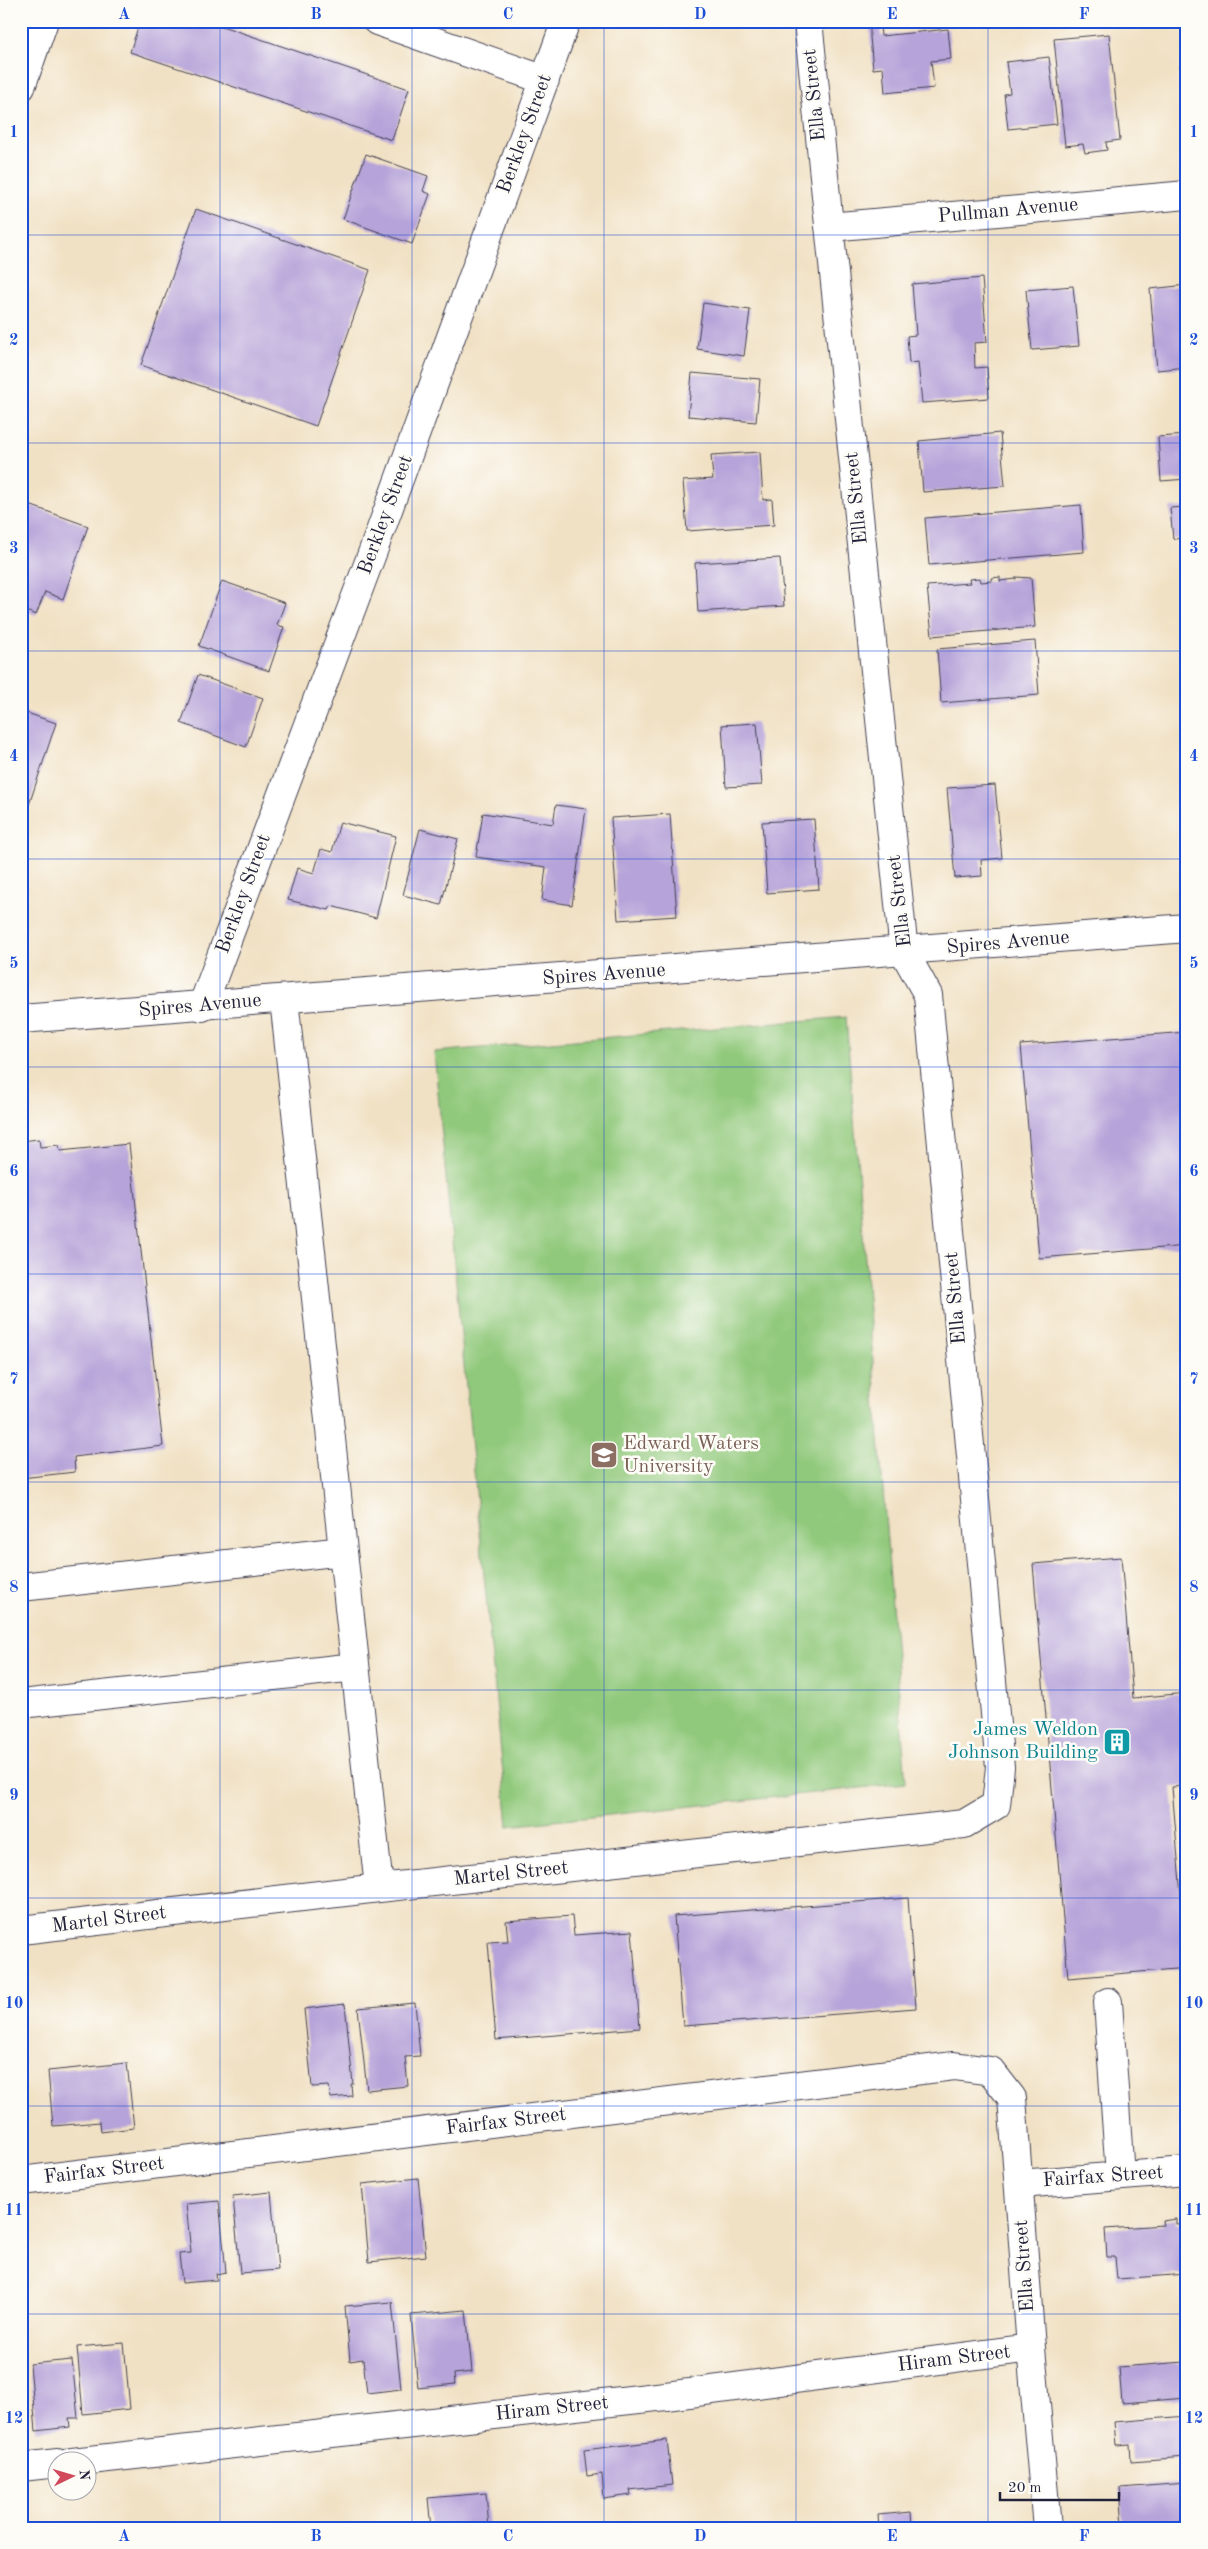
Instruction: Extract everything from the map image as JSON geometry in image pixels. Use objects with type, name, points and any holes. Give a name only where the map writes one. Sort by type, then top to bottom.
[{"type":"street","points":[[21,87],[44,21]]},
{"type":"street","points":[[376,21],[545,80]]},
{"type":"street","name":"Berkley Street","points":[[202,1006],[374,551],[566,21]]},
{"type":"street","name":"Ella Street","points":[[808,21],[904,952],[928,995],[1000,1767],[996,1805]]},
{"type":"street","name":"Pullman Avenue","points":[[829,226],[1187,195]]},
{"type":"street","name":"Spires Avenue","points":[[21,1019],[904,952],[1187,928]]},
{"type":"street","points":[[284,999],[379,1888]]},
{"type":"street","points":[[21,1587],[343,1551]]},
{"type":"street","points":[[21,1704],[355,1667]]},
{"type":"street","name":"Martel Street","points":[[21,1930],[379,1888],[964,1824],[996,1805]]},
{"type":"street","points":[[1108,2002],[1120,2176]]},
{"type":"street","name":"Fairfax Street","points":[[21,2182],[954,2066],[991,2071]]},
{"type":"street","name":"Ella Street","points":[[991,2071],[1012,2098],[1047,2528]]},
{"type":"street","name":"Fairfax Street","points":[[1019,2184],[1187,2171]]},
{"type":"street","name":"Hiram Street","points":[[98,2459],[666,2396],[1031,2348]]},
{"type":"street","points":[[21,2467],[48,2464]]},
{"type":"green space","points":[[846,1017],[906,1783],[508,1826],[434,1052]]},
{"type":"building","points":[[140,21],[207,21],[409,89],[392,140],[130,52]]},
{"type":"building","points":[[880,26],[881,36],[948,29],[951,59],[931,61],[934,88],[885,93],[883,68],[873,69],[870,37],[870,28]]},
{"type":"building","points":[[1109,34],[1120,140],[1106,142],[1107,150],[1085,153],[1083,144],[1065,146],[1054,39]]},
{"type":"building","points":[[1049,57],[1057,124],[1008,129],[1004,94],[1010,93],[1006,62]]},
{"type":"building","points":[[1187,64],[1187,118],[1185,118],[1180,65]]},
{"type":"building","points":[[366,154],[428,176],[423,191],[430,194],[412,244],[343,219]]},
{"type":"building","points":[[196,209],[370,270],[316,426],[141,365]]},
{"type":"building","points":[[982,278],[987,342],[974,343],[975,368],[987,367],[989,398],[922,403],[918,362],[909,363],[907,336],[916,335],[912,284]]},
{"type":"building","points":[[1187,285],[1187,367],[1157,370],[1150,289]]},
{"type":"building","points":[[1073,286],[1079,346],[1032,350],[1026,290]]},
{"type":"building","points":[[703,303],[750,310],[744,356],[697,349]]},
{"type":"building","points":[[692,373],[760,379],[756,422],[688,416]]},
{"type":"building","points":[[1000,433],[1005,486],[923,492],[919,441]]},
{"type":"building","points":[[1187,435],[1187,479],[1161,481],[1158,437]]},
{"type":"building","points":[[760,452],[763,500],[772,499],[774,525],[687,531],[683,481],[713,479],[711,455]]},
{"type":"building","points":[[21,502],[88,526],[63,599],[45,592],[36,615],[21,609]]},
{"type":"building","points":[[1081,505],[1084,552],[929,565],[925,518]]},
{"type":"building","points":[[1187,507],[1187,538],[1173,539],[1170,508]]},
{"type":"building","points":[[780,558],[784,606],[698,612],[695,563]]},
{"type":"building","points":[[1000,577],[1000,581],[1016,579],[1016,577],[1031,578],[1035,627],[932,636],[927,586],[970,583],[969,579],[980,578],[981,582],[992,581],[992,578]]},
{"type":"building","points":[[222,581],[285,603],[277,625],[284,627],[269,671],[199,646]]},
{"type":"building","points":[[1035,641],[1039,695],[941,703],[937,649]]},
{"type":"building","points":[[198,675],[263,698],[246,747],[181,723]]},
{"type":"building","points":[[21,711],[56,723],[22,826],[21,826]]},
{"type":"building","points":[[757,723],[762,785],[726,787],[722,725]]},
{"type":"building","points":[[995,785],[1002,858],[981,860],[982,876],[955,878],[947,788]]},
{"type":"building","points":[[556,805],[586,809],[572,905],[542,900],[546,867],[476,857],[483,813],[553,824]]},
{"type":"building","points":[[670,814],[677,916],[618,920],[611,818]]},
{"type":"building","points":[[814,819],[819,889],[767,893],[762,822]]},
{"type":"building","points":[[340,822],[396,836],[376,918],[331,906],[329,910],[288,900],[297,868],[314,873],[321,849],[332,852]]},
{"type":"building","points":[[420,829],[458,839],[441,905],[403,895]]},
{"type":"building","points":[[1187,1032],[1187,1246],[1039,1258],[1021,1045]]},
{"type":"building","points":[[39,1139],[40,1147],[59,1145],[60,1151],[129,1144],[163,1446],[74,1457],[75,1472],[21,1478],[21,1141]]},
{"type":"building","name":"James Weldon Johnson Building","points":[[1121,1557],[1133,1698],[1187,1693],[1187,1786],[1172,1787],[1187,1968],[1068,1978],[1033,1564]]},
{"type":"building","points":[[908,1898],[916,2008],[683,2026],[674,1916]]},
{"type":"building","points":[[572,1916],[574,1935],[632,1931],[640,2028],[496,2040],[488,1942],[508,1941],[506,1921]]},
{"type":"building","points":[[415,2003],[420,2056],[405,2057],[408,2086],[367,2090],[358,2008]]},
{"type":"building","points":[[345,2004],[353,2084],[351,2084],[352,2096],[331,2098],[329,2086],[312,2087],[304,2009]]},
{"type":"building","points":[[127,2063],[134,2128],[101,2132],[100,2122],[53,2126],[48,2071]]},
{"type":"building","points":[[418,2178],[426,2256],[369,2262],[362,2184]]},
{"type":"building","points":[[271,2192],[278,2270],[240,2273],[233,2196]]},
{"type":"building","points":[[219,2201],[226,2272],[216,2274],[217,2280],[182,2283],[179,2254],[191,2253],[186,2204]]},
{"type":"building","points":[[1176,2219],[1176,2224],[1187,2223],[1187,2274],[1117,2279],[1115,2257],[1107,2257],[1105,2229],[1163,2225],[1162,2221]]},
{"type":"building","points":[[392,2302],[401,2389],[367,2393],[363,2359],[350,2361],[345,2306]]},
{"type":"building","points":[[466,2310],[472,2372],[454,2374],[455,2384],[418,2388],[411,2315]]},
{"type":"building","points":[[124,2343],[130,2409],[83,2414],[77,2347]]},
{"type":"building","points":[[72,2360],[78,2418],[69,2418],[70,2427],[36,2431],[30,2364]]},
{"type":"building","points":[[1185,2362],[1187,2398],[1122,2403],[1119,2367]]},
{"type":"building","points":[[1187,2416],[1187,2457],[1131,2461],[1130,2444],[1116,2445],[1114,2422]]},
{"type":"building","points":[[667,2440],[672,2485],[630,2490],[631,2495],[604,2499],[602,2474],[587,2476],[584,2450]]},
{"type":"building","points":[[1187,2483],[1187,2521],[1123,2526],[1120,2488]]},
{"type":"building","points":[[486,2493],[489,2528],[431,2528],[428,2498]]},
{"type":"building","points":[[911,2512],[912,2526],[932,2524],[933,2528],[879,2528],[878,2515]]},
{"type":"place","name":"Edward Waters University","points":[[604,1455]]},
{"type":"place","name":"James Weldon Johnson Building","points":[[1117,1742]]}]
